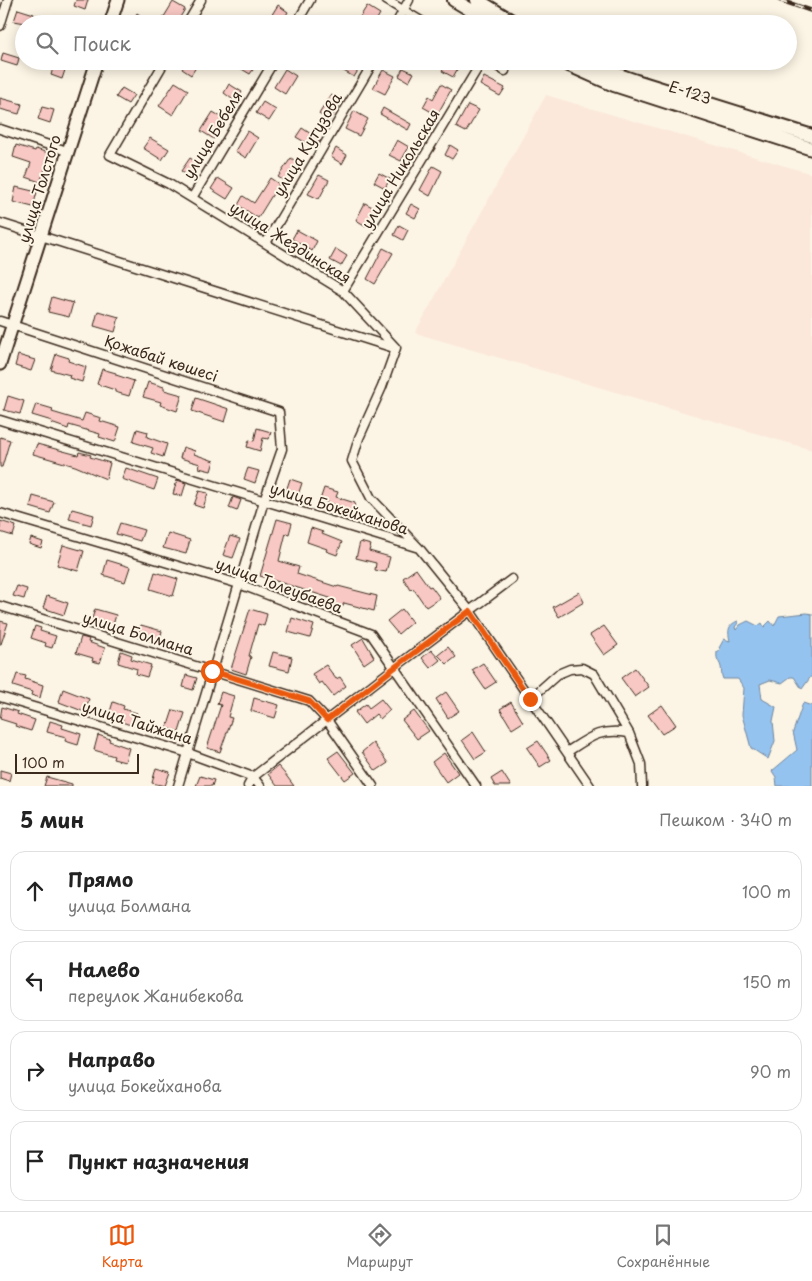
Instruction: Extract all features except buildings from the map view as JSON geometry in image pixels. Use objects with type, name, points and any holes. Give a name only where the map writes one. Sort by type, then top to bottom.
[{"type":"main road","points":[[454,0],[479,15]]},
{"type":"main road","points":[[477,0],[502,15]]},
{"type":"main road","name":"Е-123","points":[[580,70],[614,85],[812,149]]},
{"type":"main road","name":"Е-123","points":[[605,70],[812,136]]},
{"type":"street","points":[[0,26],[8,0]]},
{"type":"street","points":[[113,15],[118,0]]},
{"type":"street","points":[[192,15],[201,0]]},
{"type":"street","points":[[301,15],[310,0]]},
{"type":"street","points":[[386,0],[412,15]]},
{"type":"street","points":[[401,15],[409,0]]},
{"type":"street","name":"улица Толстого","points":[[0,364],[94,70]]},
{"type":"street","name":"улица Жездинская","points":[[160,70],[110,155],[169,184],[343,291],[396,348]]},
{"type":"street","name":"улица Бебеля","points":[[192,198],[269,70]]},
{"type":"street","name":"улица Кутузова","points":[[266,243],[369,70]]},
{"type":"street","name":"улица Никольская","points":[[343,291],[477,70]]},
{"type":"street","points":[[0,128],[67,151]]},
{"type":"street","points":[[0,223],[396,348],[382,387],[359,438],[352,461],[372,498],[419,548]]},
{"type":"street","name":"Қожабай көшесі","points":[[0,321],[279,412],[282,449],[264,501]]},
{"type":"street","name":"улица Бокейханова","points":[[0,420],[419,548],[470,611],[590,786]]},
{"type":"street","points":[[178,786],[264,501]]},
{"type":"street","name":"улица Толеубаева","points":[[0,513],[239,584],[371,634],[476,786]]},
{"type":"street","points":[[248,786],[253,777],[512,579]]},
{"type":"street","name":"улица Болмана","points":[[0,606],[309,701],[327,720],[373,786]]},
{"type":"street","points":[[530,699],[558,674],[570,669],[582,668],[594,674],[629,733],[641,764],[642,786]]},
{"type":"street","name":"улица Тайжана","points":[[0,697],[188,753],[253,777]]},
{"type":"street","points":[[566,752],[588,738],[606,731],[629,733]]},
{"type":"street","points":[[253,777],[260,786]]},
{"type":"shaded area","points":[[546,95],[812,174],[812,450],[415,333]]},
{"type":"water","points":[[812,614],[812,675],[802,689],[794,677],[790,677],[782,683],[770,680],[760,684],[762,699],[776,707],[773,721],[775,741],[768,759],[751,748],[742,715],[744,688],[738,679],[723,679],[721,667],[717,659],[717,652],[721,649],[719,648],[724,639],[730,641],[729,629],[738,621],[735,627],[736,630],[740,625],[748,621],[758,626],[762,623],[764,627],[770,621],[774,626],[779,616]]},
{"type":"water","points":[[803,703],[812,706],[812,786],[777,786],[776,777],[772,771],[797,750],[793,732]]},
{"type":"railway","points":[[780,0],[812,11]]},
{"type":"route","points":[[212,671],[309,701],[327,720],[470,611],[530,699]]}]
